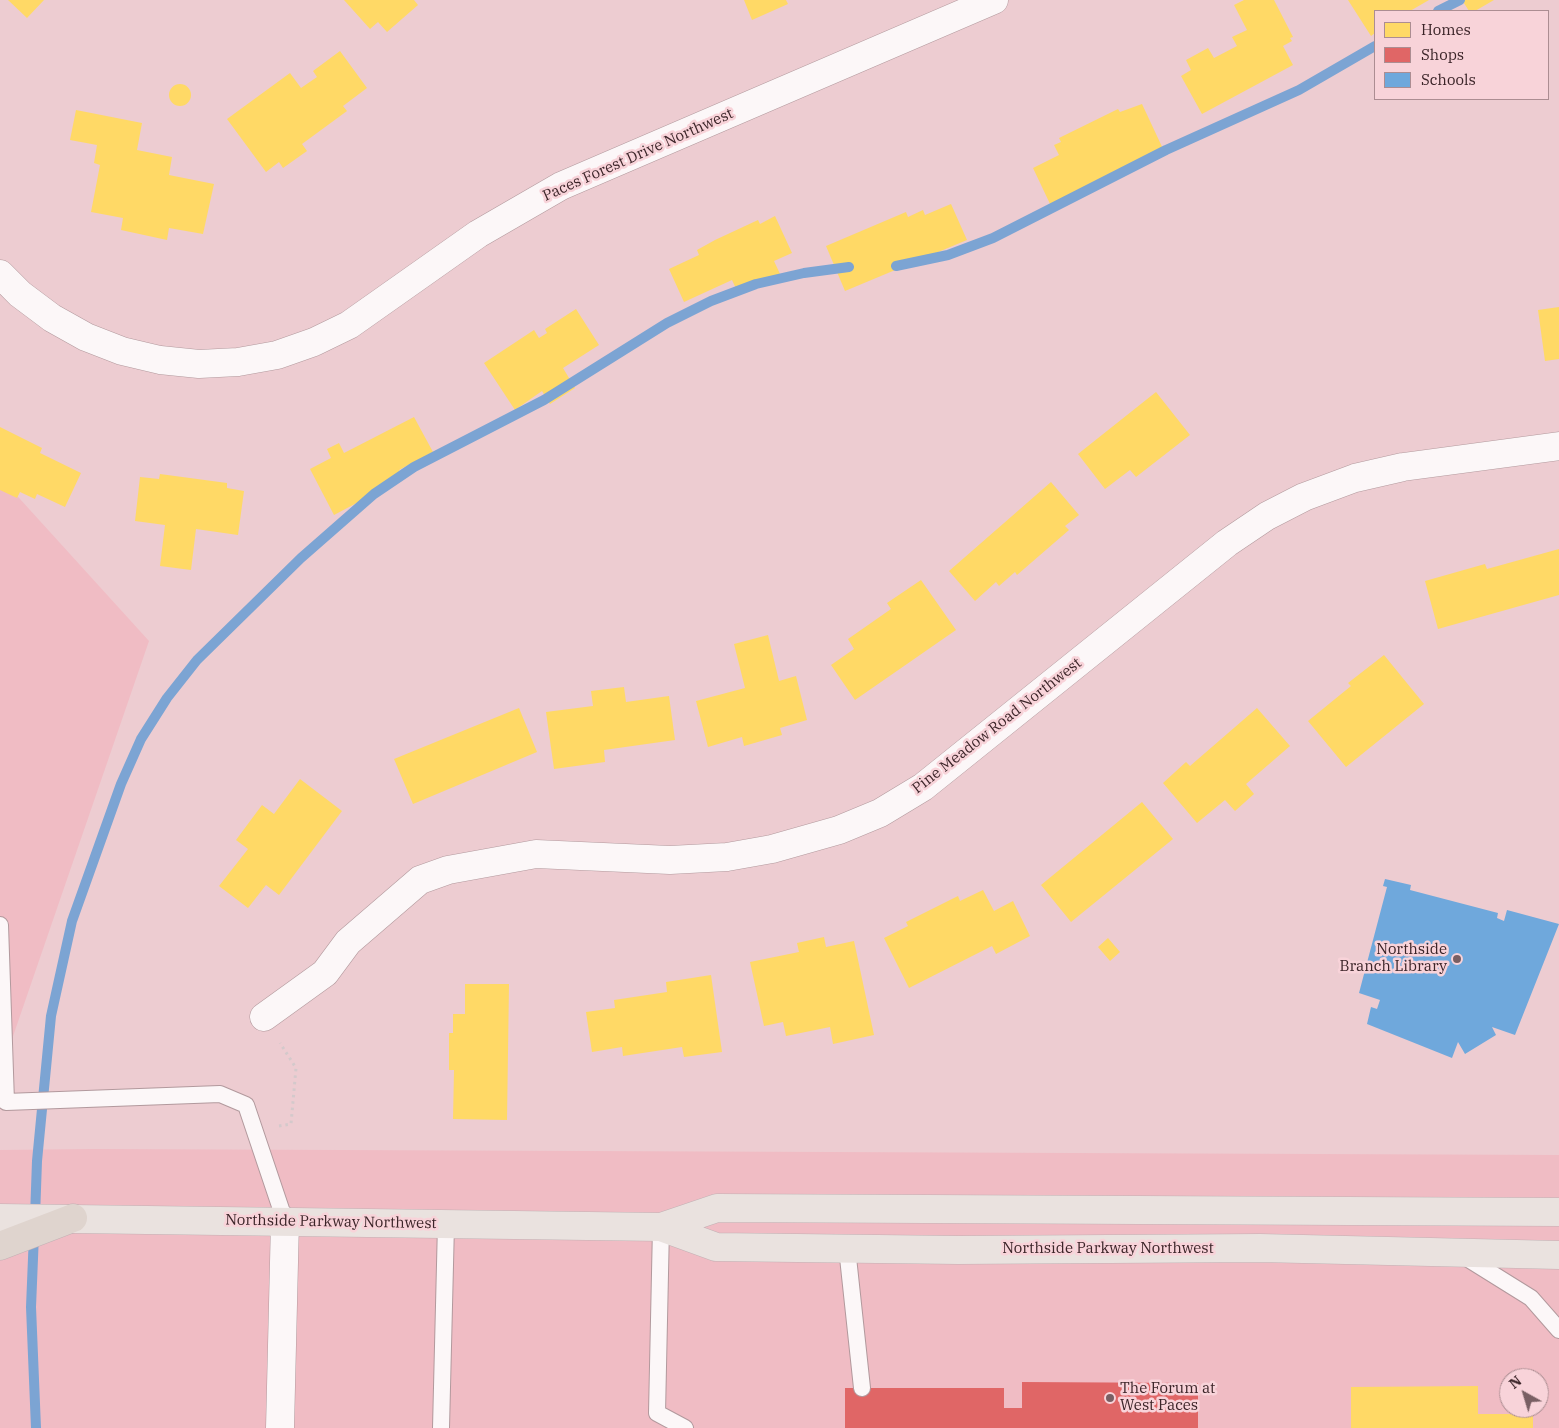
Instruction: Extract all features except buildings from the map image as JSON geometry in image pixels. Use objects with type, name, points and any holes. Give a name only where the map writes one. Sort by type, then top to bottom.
[{"type":"highway","points":[[0,1246],[73,1218]]},
{"type":"main road","name":"Northside Parkway Northwest","points":[[661,1227],[717,1208],[1559,1212]]},
{"type":"main road","name":"Northside Parkway Northwest","points":[[0,1218],[661,1227],[716,1247],[1260,1248],[1559,1256]]},
{"type":"street","name":"Paces Forest Drive Northwest","points":[[0,274],[20,294],[52,318],[86,337],[122,352],[160,360],[199,364],[238,362],[277,355],[314,342],[349,325],[474,237],[561,186],[966,6],[994,0]]},
{"type":"street","name":"Pine Meadow Road Northwest","points":[[264,1017],[325,973],[348,942],[420,880],[448,870],[536,854],[670,860],[727,857],[772,849],[839,830],[880,813],[922,788],[1227,543],[1267,516],[1304,497],[1374,473],[1402,467],[1559,446]]},
{"type":"street","points":[[280,1428],[285,1221]]},
{"type":"lane","points":[[1,933],[6,1102],[220,1094],[246,1105],[285,1221]]},
{"type":"lane","points":[[441,1428],[446,1224]]},
{"type":"lane","points":[[661,1227],[657,1420],[679,1426]]},
{"type":"lane","points":[[847,1248],[862,1388]]},
{"type":"lane","points":[[1458,1253],[1531,1298],[1559,1330]]},
{"type":"path","points":[[254,1130],[291,1124],[296,1068],[264,1017]]},
{"type":"shaded area","points":[[0,477],[149,641],[0,1074]]},
{"type":"shaded area","points":[[0,1150],[1559,1155],[1559,1428],[0,1428]]},
{"type":"waterway","points":[[1440,10],[1460,0]]},
{"type":"waterway","points":[[896,266],[948,255],[993,238],[1166,150],[1299,90],[1374,47]]},
{"type":"waterway","points":[[35,1217],[37,1161],[51,1016],[72,921],[121,784],[141,739],[167,698],[197,660],[301,558],[374,494],[414,467],[544,400],[667,323],[711,301],[756,284],[804,273],[849,267]]},
{"type":"waterway","points":[[34,1234],[31,1307],[36,1428]]},
{"type":"place","name":"Northside Branch Library","points":[[1457,959]]},
{"type":"place","name":"The Forum at West Paces","points":[[1110,1398]]}]
